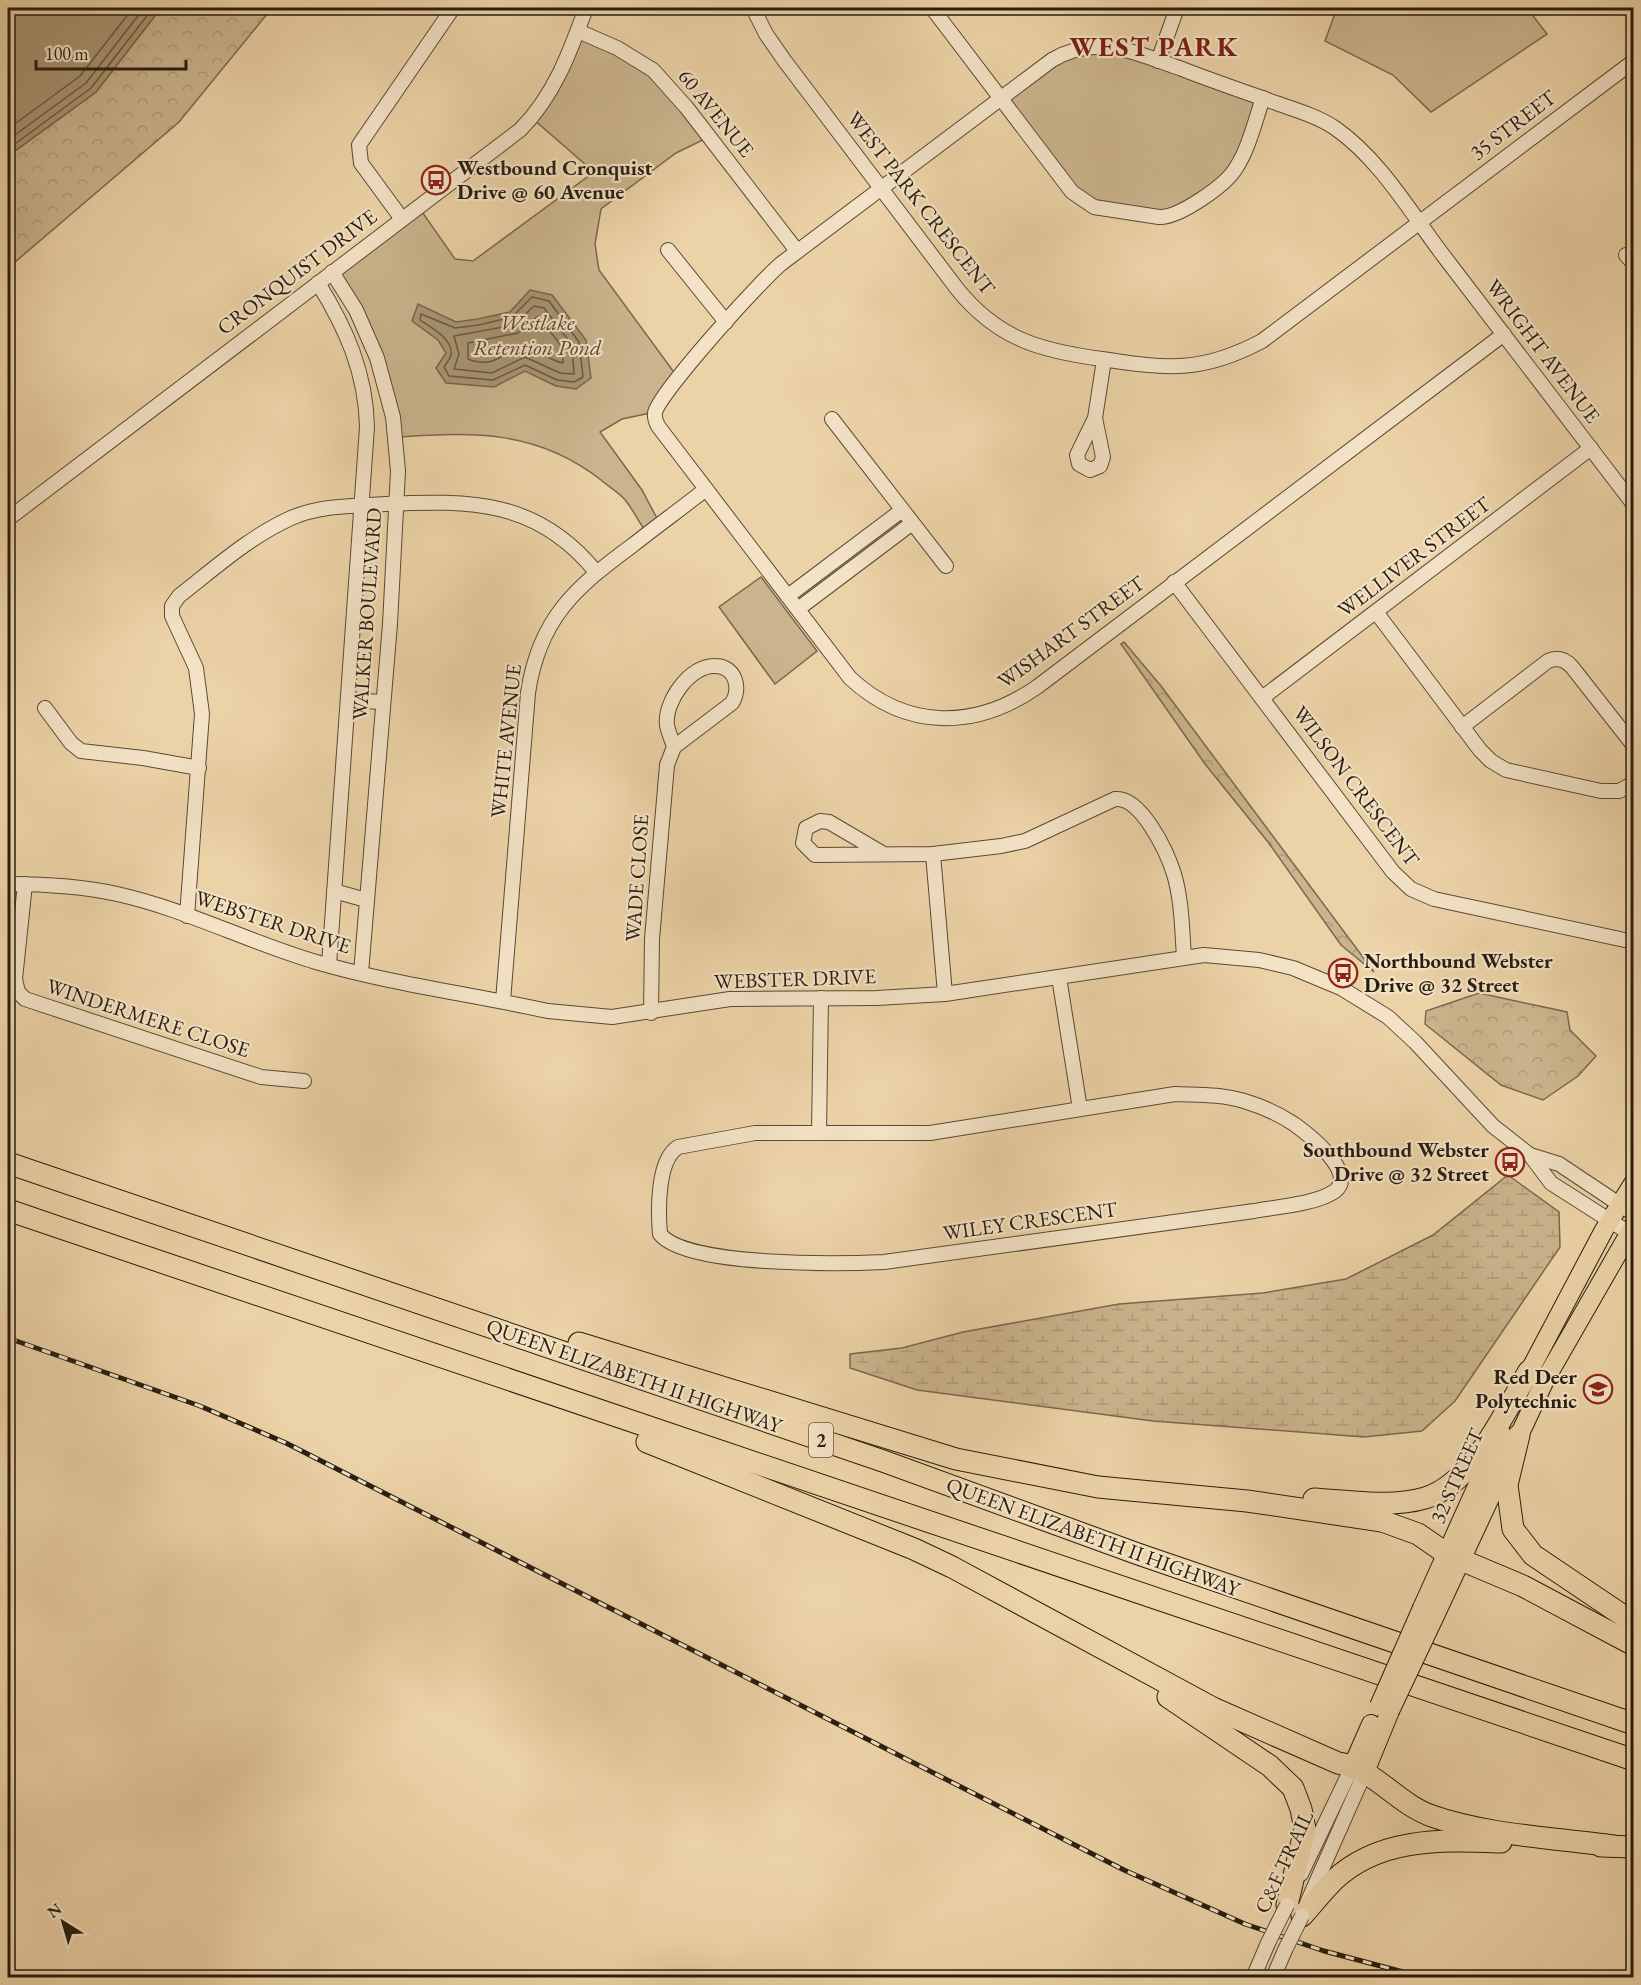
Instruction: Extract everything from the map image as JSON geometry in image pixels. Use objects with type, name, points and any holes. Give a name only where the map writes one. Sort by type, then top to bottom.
[{"type":"highway","name":"QUEEN ELIZABETH II HIGHWAY","points":[[8,1163],[883,1461],[1138,1554],[1634,1724]]},
{"type":"highway","name":"QUEEN ELIZABETH II HIGHWAY","points":[[8,1210],[403,1346],[1218,1618],[1634,1760]]},
{"type":"highway","points":[[327,1272],[412,1292],[956,1459],[1098,1487],[1220,1498],[1382,1521],[1418,1534],[1454,1556],[1523,1586],[1634,1645]]},
{"type":"highway","points":[[403,1346],[914,1549],[1213,1708],[1338,1763],[1359,1768],[1392,1795],[1431,1816],[1472,1826],[1623,1846]]},
{"type":"highway","points":[[1220,1498],[1389,1502],[1426,1498],[1460,1477],[1483,1450],[1528,1371]]},
{"type":"highway","points":[[1519,1436],[1507,1485],[1513,1529],[1533,1555],[1634,1623]]},
{"type":"highway","points":[[1034,1611],[1199,1717],[1270,1766],[1293,1788],[1305,1828],[1294,1911]]},
{"type":"highway","points":[[1294,1911],[1365,1858],[1395,1846],[1447,1840],[1623,1846]]},
{"type":"main road","name":"32 STREET","points":[[1359,1768],[1454,1556],[1528,1371],[1609,1221],[1626,1209],[1634,1182]]},
{"type":"main road","name":"32 STREET","points":[[1454,1556],[1519,1436],[1545,1380],[1632,1231]]},
{"type":"street","points":[[402,219],[361,163],[359,145],[453,8]]},
{"type":"street","name":"CRONQUIST DRIVE","points":[[8,519],[506,141],[532,118],[555,83],[586,8]]},
{"type":"street","name":"WEST PARK CRESCENT","points":[[753,8],[774,46],[958,290],[982,316],[1028,344],[1059,353],[1154,368],[1176,368],[1202,364],[1242,351],[1274,333],[1419,222]]},
{"type":"street","points":[[932,8],[1078,199],[1094,207],[1168,217],[1186,210],[1235,170],[1263,98]]},
{"type":"street","points":[[1158,61],[1177,8]]},
{"type":"street","name":"60 AVENUE","points":[[578,31],[617,48],[653,70],[687,108],[797,251]]},
{"type":"street","name":"WISHART STREET","points":[[1158,61],[1119,48],[1086,46],[1052,60],[797,251],[761,281],[655,412],[658,426],[843,670],[871,695],[911,714],[956,719],[985,714],[1022,698],[1504,334]]},
{"type":"street","name":"WRIGHT AVENUE","points":[[1158,61],[1317,118],[1345,136],[1372,162],[1419,222],[1634,505]]},
{"type":"street","name":"35 STREET","points":[[1419,222],[1634,61]]},
{"type":"street","points":[[668,250],[726,322]]},
{"type":"street","name":"WALKER BOULEVARD","points":[[332,272],[361,319],[384,379],[397,443],[397,503],[361,973]]},
{"type":"street","name":"WALKER BOULEVARD","points":[[318,283],[344,327],[364,391],[367,440],[329,965]]},
{"type":"street","points":[[1095,418],[1104,360]]},
{"type":"street","points":[[832,419],[911,524],[946,566]]},
{"type":"street","name":"WELLIVER STREET","points":[[1262,698],[1591,448]]},
{"type":"street","name":"WHITE AVENUE","points":[[503,1001],[530,676],[540,645],[557,612],[575,590],[706,489]]},
{"type":"street","points":[[187,916],[199,768],[201,696],[193,660],[172,616],[173,602],[248,543],[290,519],[324,508],[363,505],[464,502],[515,512],[559,535],[596,572]]},
{"type":"street","points":[[788,596],[901,511]]},
{"type":"street","points":[[798,609],[911,524]]},
{"type":"street","name":"WILSON CRESCENT","points":[[1174,582],[1393,872],[1411,889],[1434,899],[1634,942]]},
{"type":"street","points":[[1376,612],[1485,756],[1506,770],[1601,791],[1619,791],[1634,783]]},
{"type":"street","points":[[1462,727],[1548,661],[1557,658],[1566,660],[1572,666],[1634,746]]},
{"type":"street","name":"WADE CLOSE","points":[[651,1013],[652,948],[665,779],[674,747],[667,725],[668,711],[675,693],[703,668],[715,666],[725,669],[734,677],[737,686],[737,695],[732,704],[674,747]]},
{"type":"street","points":[[348,700],[382,702]]},
{"type":"street","points":[[45,708],[71,743],[81,751],[143,758],[199,768]]},
{"type":"street","points":[[882,854],[830,822],[820,821],[806,828],[803,843],[814,855],[933,854],[1025,841],[1115,799],[1123,798],[1131,801],[1144,817],[1174,875],[1184,957]]},
{"type":"street","points":[[933,854],[945,994]]},
{"type":"street","name":"WEBSTER DRIVE","points":[[8,884],[60,885],[116,894],[187,916],[282,952],[361,973],[548,1011],[612,1017],[651,1013],[730,999],[945,994],[1184,957],[1231,956],[1278,964],[1323,979],[1388,1017],[1415,1042],[1493,1126],[1530,1155],[1551,1183],[1609,1221],[1632,1231]]},
{"type":"street","name":"WINDERMERE CLOSE","points":[[25,884],[15,979],[18,992],[25,999],[261,1077],[304,1081]]},
{"type":"street","points":[[334,891],[366,900]]},
{"type":"street","points":[[1059,976],[1080,1109]]},
{"type":"street","points":[[819,1133],[821,998]]},
{"type":"street","name":"WILEY CRESCENT","points":[[1175,1094],[1214,1095],[1270,1110],[1294,1124],[1339,1166],[1341,1175],[1340,1184],[1335,1191],[1305,1202],[884,1262],[832,1265],[756,1260],[674,1245],[660,1234],[658,1216],[664,1162],[674,1149],[745,1134],[819,1133],[930,1133],[1175,1094]]},
{"type":"street","name":"WEBSTER DRIVE","points":[[1530,1155],[1559,1164],[1626,1209]]},
{"type":"street","name":"C&E TRAIL","points":[[1273,1977],[1285,1950],[1294,1911],[1359,1768]]},
{"type":"street","name":"C&E TRAIL","points":[[1253,1977],[1269,1943],[1294,1911],[1323,1863],[1359,1768]]},
{"type":"green space","points":[[161,8],[272,8],[179,122],[8,268],[8,156],[96,92]]},
{"type":"green space","points":[[1337,8],[1527,8],[1547,34],[1431,112],[1393,75],[1325,41]]},
{"type":"green space","points":[[578,31],[653,70],[709,137],[676,153],[601,209],[595,244],[599,270],[679,379],[655,412],[622,419],[600,432],[642,490],[659,522],[646,532],[621,495],[577,464],[553,451],[529,443],[479,435],[398,437],[398,420],[332,272],[418,206],[455,259],[473,261],[594,172],[532,118]]},
{"type":"green space","points":[[1098,46],[1263,98],[1231,174],[1180,213],[1087,204],[1001,98],[1052,60]]},
{"type":"green space","points":[[761,577],[817,651],[775,684],[719,607]]},
{"type":"green space","points":[[1124,642],[1161,686],[1374,972],[1341,945],[1268,842],[1205,764],[1121,644]]},
{"type":"green space","points":[[1479,993],[1567,1012],[1570,1030],[1596,1056],[1578,1076],[1543,1100],[1501,1085],[1425,1024],[1426,1011]]},
{"type":"green space","points":[[1508,1175],[1559,1212],[1560,1247],[1455,1401],[1422,1431],[1364,1437],[1153,1421],[917,1390],[850,1368],[850,1354],[902,1348],[963,1332],[1119,1304],[1263,1293],[1346,1279],[1433,1235]]},
{"type":"water","points":[[8,8],[161,8],[96,92],[8,156]]},
{"type":"water","name":"Westlake Retention Pond","points":[[530,290],[552,295],[586,340],[591,378],[576,389],[556,386],[525,371],[494,387],[446,383],[436,368],[446,353],[438,340],[412,321],[418,304],[456,322],[510,312]]},
{"type":"railway","points":[[8,1338],[200,1406],[286,1443],[1124,1870],[1245,1924],[1324,1951],[1426,1978]]},
{"type":"place","name":"Westbound Cronquist Drive @ 60 Avenue","points":[[436,180]]},
{"type":"place","name":"Northbound Webster Drive @ 32 Street","points":[[1343,973]]},
{"type":"place","name":"Southbound Webster Drive @ 32 Street","points":[[1510,1162]]},
{"type":"place","name":"Red Deer Polytechnic","points":[[1598,1389]]},
{"type":"district","name":"WEST PARK","points":[[1154,47]]}]
